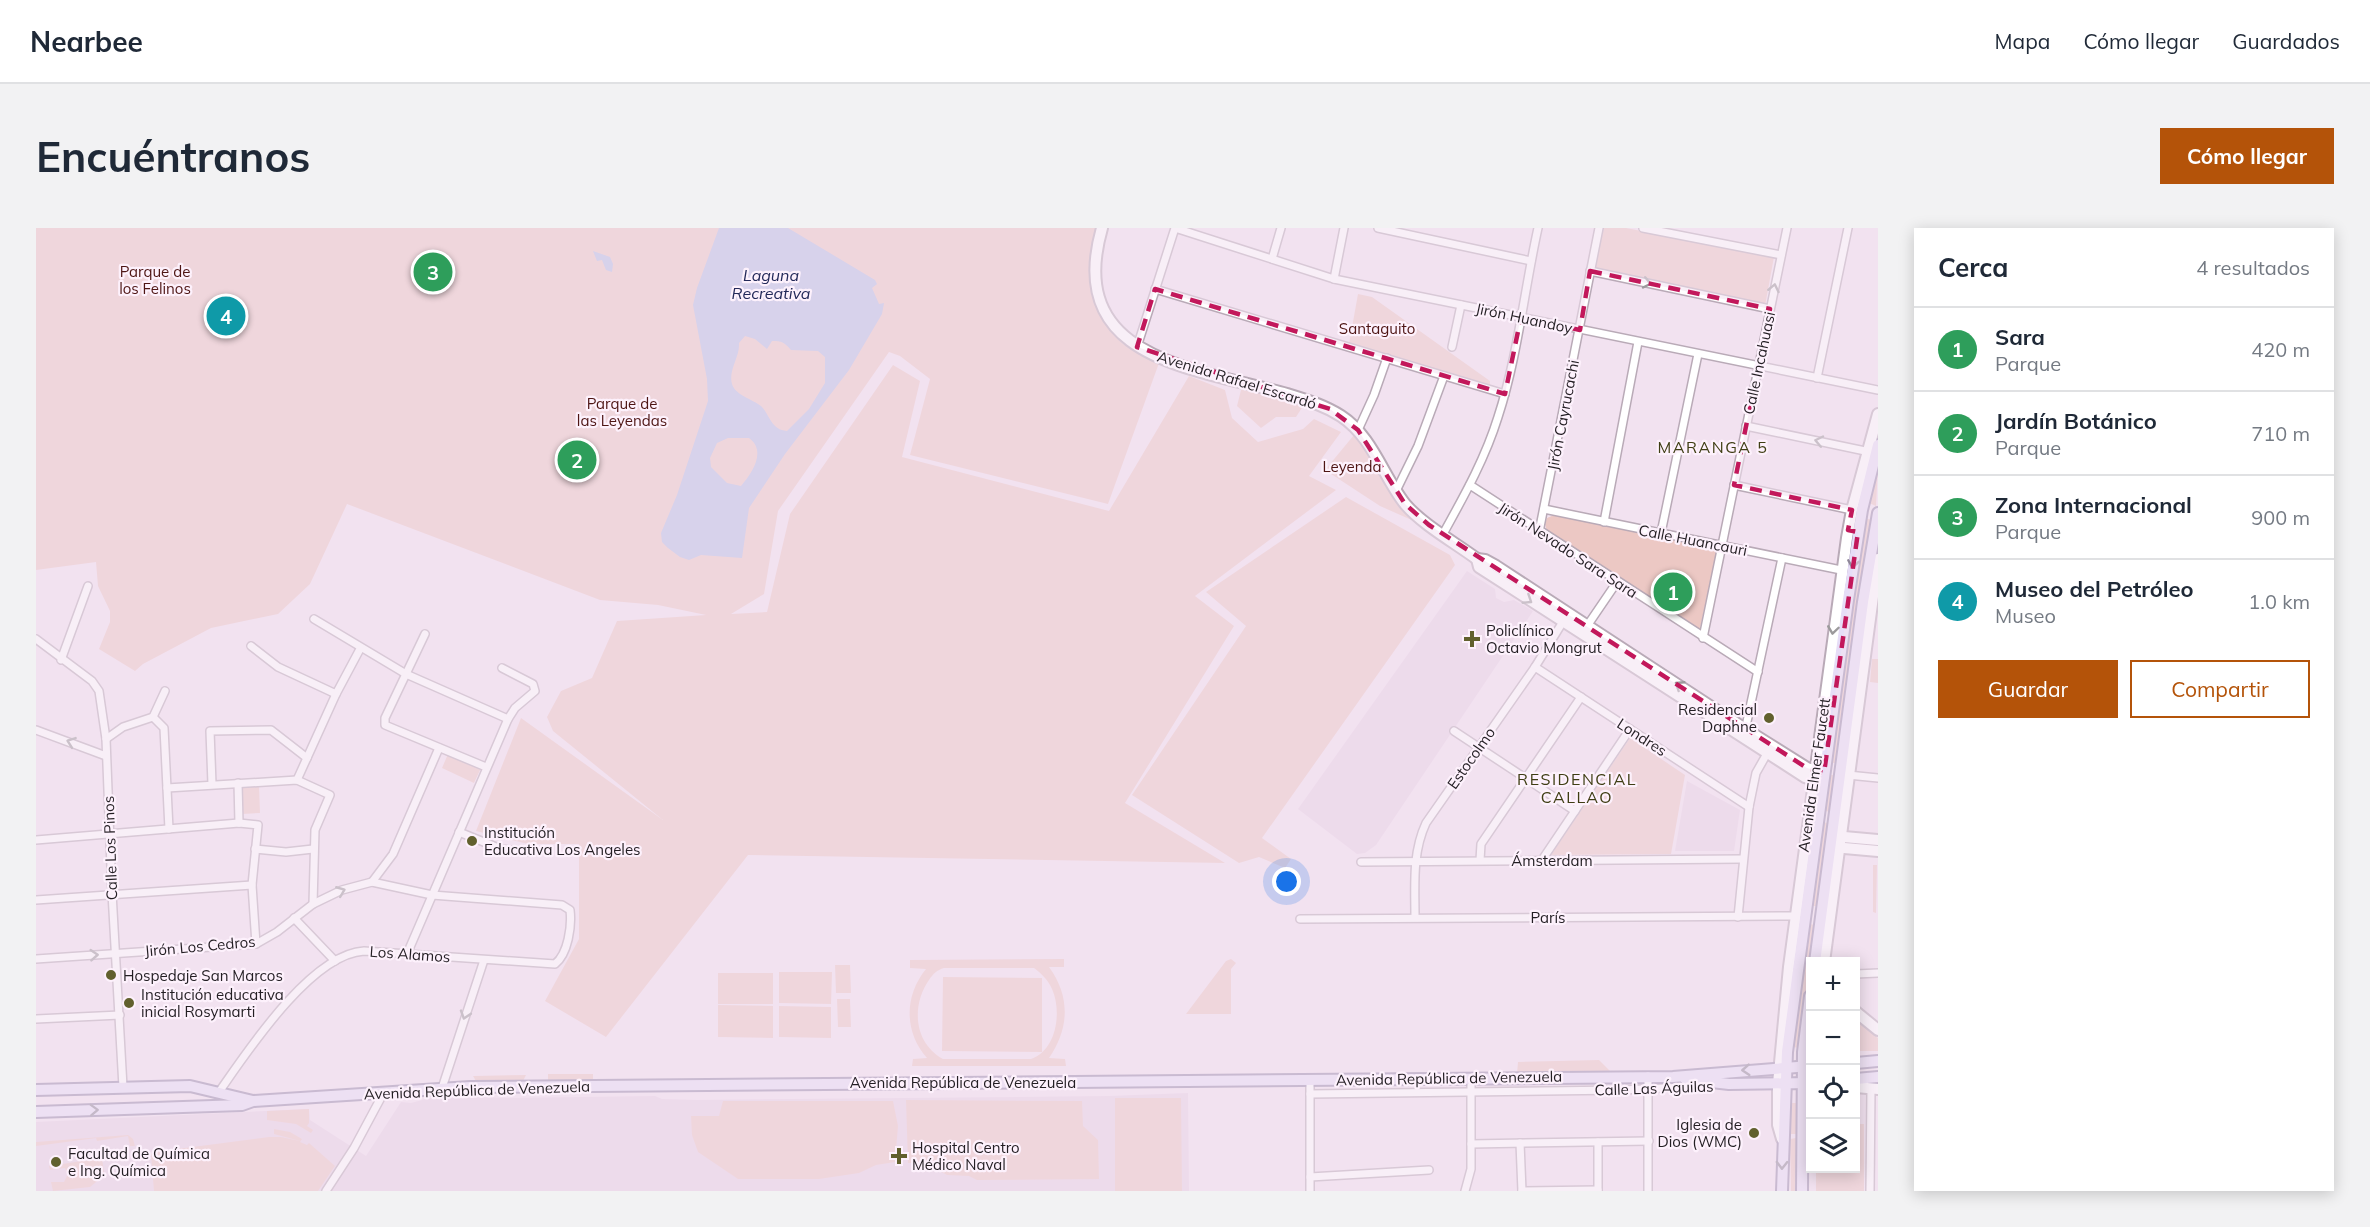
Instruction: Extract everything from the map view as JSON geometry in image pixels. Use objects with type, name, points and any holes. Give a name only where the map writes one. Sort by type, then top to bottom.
[{"type":"main road","name":"Avenida Elmer Faucett","points":[[1782,1068],[1818,823],[1819,777],[1853,531],[1874,450]]},
{"type":"main road","points":[[1857,510],[1878,513]]},
{"type":"main road","name":"Avenida Elmer Faucett","points":[[1816,957],[1871,602],[1878,513]]},
{"type":"main road","points":[[1818,823],[1822,817],[1830,818],[1835,838]]},
{"type":"main road","points":[[1801,870],[1810,883]]},
{"type":"main road","points":[[1792,946],[1803,936]]},
{"type":"main road","points":[[1807,1065],[1803,1052],[1808,1011]]},
{"type":"main road","points":[[1860,1063],[1878,1061]]},
{"type":"main road","points":[[1781,1084],[1806,1066]]},
{"type":"main road","name":"Avenida República de Venezuela","points":[[1673,1077],[1806,1066]]},
{"type":"main road","name":"Avenida República de Venezuela","points":[[36,1112],[242,1105],[254,1101],[442,1088],[1648,1076],[1730,1084],[1806,1083]]},
{"type":"main road","points":[[1860,1079],[1878,1077]]},
{"type":"main road","name":"Avenida Elmer Faucett","points":[[1781,1084],[1782,1191]]},
{"type":"main road","points":[[176,1086],[186,1096],[186,1100],[180,1107]]},
{"type":"main road","name":"Avenida República de Venezuela","points":[[36,1090],[176,1086],[194,1087],[254,1101]]},
{"type":"main road","points":[[1803,1188],[1806,1109]]},
{"type":"street","name":"Avenida Rafael Escardó","points":[[1102,228],[1095,259],[1098,295],[1109,318],[1122,334],[1137,347],[1172,362],[1318,404],[1344,417],[1358,430],[1396,490],[1415,514],[1477,559]]},
{"type":"street","points":[[1137,347],[1175,228]]},
{"type":"street","name":"Jirón Huandoy","points":[[1175,228],[1334,279],[1878,390]]},
{"type":"street","points":[[1272,259],[1281,228]]},
{"type":"street","points":[[1334,279],[1344,228]]},
{"type":"street","points":[[1378,228],[1531,261]]},
{"type":"street","points":[[1443,534],[1487,450],[1504,394],[1538,228]]},
{"type":"street","name":"Jirón Cayrucachi","points":[[1539,532],[1599,228]]},
{"type":"street","points":[[1643,228],[1781,255]]},
{"type":"street","name":"Calle Incahuasi","points":[[1703,638],[1787,228]]},
{"type":"street","points":[[1817,378],[1848,228]]},
{"type":"street","points":[[1590,271],[1770,309]]},
{"type":"street","points":[[1155,289],[1504,394]]},
{"type":"street","points":[[1452,346],[1461,305]]},
{"type":"street","points":[[1604,522],[1638,342]]},
{"type":"street","points":[[1661,533],[1698,354]]},
{"type":"street","points":[[1358,430],[1374,395],[1386,358]]},
{"type":"street","points":[[1396,490],[1425,430],[1444,376]]},
{"type":"street","name":"Avenida Elmer Faucett","points":[[1874,450],[1878,414]]},
{"type":"street","points":[[1746,426],[1874,450]]},
{"type":"street","name":"Jirón Nevado Sara Sara","points":[[1470,485],[1539,532],[1758,672]]},
{"type":"street","points":[[1734,485],[1857,510]]},
{"type":"street","name":"Calle Huancauri","points":[[1544,509],[1841,570]]},
{"type":"street","name":"Avenida Elmer Faucett","points":[[1781,1084],[1792,946],[1801,870],[1819,777],[1841,570],[1853,531]]},
{"type":"street","points":[[1744,734],[1782,558]]},
{"type":"street","points":[[1585,629],[1562,622],[1479,567],[1477,559],[1485,560],[1568,612],[1585,629],[1744,734],[1819,777]]},
{"type":"street","name":"Avenida Elmer Faucett","points":[[1871,602],[1878,559]]},
{"type":"street","points":[[1585,629],[1617,582]]},
{"type":"street","points":[[61,660],[88,586]]},
{"type":"street","name":"Estocolmo","points":[[1415,917],[1415,861],[1418,840],[1426,823],[1534,667],[1568,612]]},
{"type":"street","points":[[314,619],[360,649],[406,674],[508,719]]},
{"type":"street","points":[[425,634],[385,718],[386,725],[486,767]]},
{"type":"street","name":"Calle Los Pinos","points":[[36,639],[98,687],[106,739],[123,1087]]},
{"type":"street","points":[[252,646],[278,667],[336,694]]},
{"type":"street","points":[[297,780],[336,694],[360,649]]},
{"type":"street","name":"Londres","points":[[1534,667],[1749,807]]},
{"type":"street","points":[[407,954],[508,719],[515,708],[534,693],[533,684],[502,668]]},
{"type":"street","points":[[106,739],[123,727],[153,717],[165,691]]},
{"type":"street","points":[[1480,860],[1481,844],[1581,698]]},
{"type":"street","points":[[153,717],[164,728],[169,829]]},
{"type":"street","points":[[1542,860],[1630,729]]},
{"type":"street","points":[[36,730],[106,756]]},
{"type":"street","points":[[212,784],[207,732],[270,730],[307,758]]},
{"type":"street","points":[[1454,731],[1575,811]]},
{"type":"street","points":[[372,882],[393,854],[440,748]]},
{"type":"street","points":[[1737,916],[1749,807],[1756,773],[1769,750]]},
{"type":"street","points":[[1844,775],[1878,778]]},
{"type":"street","points":[[167,788],[297,780],[330,797],[316,825],[313,849],[313,904]]},
{"type":"street","points":[[238,783],[239,823]]},
{"type":"street","points":[[36,840],[239,823],[258,825],[252,885],[256,944]]},
{"type":"street","points":[[459,832],[498,848],[529,852]]},
{"type":"street","points":[[1835,838],[1878,840]]},
{"type":"street","points":[[1835,838],[1878,851]]},
{"type":"street","name":"Avenida Elmer Faucett","points":[[1824,957],[1835,838]]},
{"type":"street","points":[[255,849],[286,852],[313,849]]},
{"type":"street","name":"Ámsterdam","points":[[1361,862],[1743,859]]},
{"type":"street","name":"Jirón Los Cedros","points":[[36,958],[256,944],[277,933],[313,904],[342,890],[372,882],[432,895],[562,905],[570,912],[569,930],[564,953],[555,964]]},
{"type":"street","points":[[36,900],[252,885]]},
{"type":"street","name":"París","points":[[1300,919],[1796,916]]},
{"type":"street","points":[[294,918],[335,961]]},
{"type":"street","points":[[1826,942],[1829,957]]},
{"type":"street","name":"Los Alamos","points":[[219,1092],[300,987],[335,961],[361,951],[555,964]]},
{"type":"street","points":[[442,1088],[484,960]]},
{"type":"street","points":[[1860,974],[1878,973]]},
{"type":"street","points":[[1860,978],[1866,974]]},
{"type":"street","points":[[36,1019],[120,1015]]},
{"type":"street","points":[[1860,1015],[1878,1030]]},
{"type":"street","points":[[1648,1076],[1648,1191]]},
{"type":"street","points":[[1465,1191],[1470,1177],[1472,1144],[1471,1078]]},
{"type":"street","points":[[1310,1079],[1310,1191]]},
{"type":"street","name":"Calle Las Águilas","points":[[1310,1094],[1648,1089],[1730,1084]]},
{"type":"street","points":[[1870,1191],[1874,1155],[1874,1089]]},
{"type":"street","points":[[327,1191],[354,1148],[384,1092]]},
{"type":"street","points":[[1472,1144],[1649,1141]]},
{"type":"street","points":[[1520,1143],[1522,1191],[1598,1190],[1598,1142]]},
{"type":"street","points":[[1310,1177],[1429,1170]]},
{"type":"highlighted area","points":[[1590,271],[1770,309],[1734,485],[1852,510],[1848,530],[1858,532],[1824,773],[1807,768],[1429,525],[1405,504],[1358,430],[1330,409],[1137,347],[1155,289],[1505,394],[1521,317],[1580,330]]},
{"type":"shaded area","points":[[1467,571],[1495,589],[1496,598],[1504,602],[1514,600],[1533,611],[1376,845],[1365,853],[1357,854],[1298,809]]},
{"type":"shaded area","points":[[1687,781],[1740,810],[1734,851],[1675,851]]},
{"type":"shaded area","points":[[1188,1093],[1189,1191],[36,1191],[36,1122],[309,1109],[310,1120],[366,1156],[401,1102],[411,1103],[437,1096],[509,1098],[655,1096],[662,1099],[697,1100],[1109,1096]]},
{"type":"green space","points":[[36,228],[1096,228],[1090,275],[1095,304],[1101,318],[1122,343],[1159,363],[1108,504],[910,455],[930,379],[900,356],[889,352],[778,511],[764,594],[731,614],[767,612],[790,514],[893,365],[920,381],[902,457],[1109,511],[1189,376],[1225,390],[1232,418],[1258,442],[1303,429],[1314,419],[1341,432],[1309,476],[1336,490],[1195,596],[1234,626],[1125,803],[1225,863],[748,855],[606,1037],[545,1001],[579,939],[579,844],[528,844],[476,831],[521,718],[663,820],[553,731],[547,717],[561,691],[592,678],[617,621],[706,615],[658,605],[600,600],[347,504],[310,584],[278,614],[211,628],[143,664],[135,671],[99,649],[110,622],[110,611],[98,586],[96,562],[36,570]]},
{"type":"green space","points":[[1604,228],[1626,228],[1774,257],[1765,306],[1594,269]]},
{"type":"green space","name":"Santaguito","points":[[1358,294],[1372,297],[1490,381],[1490,387],[1349,344]]},
{"type":"green space","points":[[1243,382],[1307,400],[1296,417],[1276,417],[1261,428],[1237,406]]},
{"type":"green space","name":"Leyenda","points":[[1354,435],[1416,522],[1380,506],[1325,470]]},
{"type":"green space","points":[[1878,466],[1876,506],[1869,503]]},
{"type":"green space","points":[[1346,497],[1450,555],[1455,565],[1262,838],[1291,859],[1285,868],[1259,857],[1239,863],[1132,795],[1246,626],[1206,592]]},
{"type":"green space","points":[[1554,515],[1714,547],[1717,550],[1699,633],[1547,532],[1545,524],[1547,518]]},
{"type":"green space","points":[[1864,518],[1872,520],[1837,763],[1830,763]]},
{"type":"green space","points":[[1872,659],[1878,659],[1878,683],[1870,682]]},
{"type":"green space","points":[[1630,738],[1685,775],[1671,854],[1551,855]]},
{"type":"green space","points":[[448,754],[481,768],[474,783],[442,768]]},
{"type":"green space","points":[[1830,775],[1835,775],[1831,812],[1825,811]]},
{"type":"green space","points":[[259,785],[260,813],[242,814],[241,786]]},
{"type":"green space","points":[[1822,822],[1828,823],[1818,906],[1811,906]]},
{"type":"green space","points":[[1873,865],[1877,865],[1876,913],[1873,912]]},
{"type":"green space","points":[[1808,924],[1816,925],[1812,957],[1806,957],[1806,1007],[1801,1048],[1792,1047]]},
{"type":"green space","points":[[1064,959],[1064,967],[1049,967],[1061,990],[1065,1013],[1061,1036],[1049,1058],[1065,1059],[1066,1066],[912,1066],[913,1059],[927,1058],[914,1037],[910,1014],[914,991],[926,969],[910,968],[910,960]],"holes":[[[944,968],[1034,968],[1050,986],[1057,1008],[1052,1039],[1040,1054],[1031,1059],[943,1059],[926,1044],[918,1023],[918,1012],[923,990],[937,971]]]},
{"type":"green space","points":[[1231,959],[1236,963],[1231,969],[1231,1014],[1186,1014],[1226,961]]},
{"type":"green space","points":[[835,965],[850,965],[851,993],[836,993]]},
{"type":"green space","points":[[779,972],[832,972],[831,1004],[779,1003]]},
{"type":"green space","points":[[718,973],[773,973],[773,1004],[718,1004]]},
{"type":"green space","points":[[943,977],[1042,978],[1042,1052],[942,1051]]},
{"type":"green space","points":[[837,999],[850,999],[851,1027],[838,1027]]},
{"type":"green space","points":[[718,1005],[773,1006],[773,1038],[718,1037]]},
{"type":"green space","points":[[779,1006],[831,1007],[831,1038],[779,1037]]},
{"type":"green space","points":[[1860,1023],[1878,1038],[1878,1051],[1860,1051]]},
{"type":"green space","points":[[1599,1060],[1612,1073],[1517,1074],[1518,1062]]},
{"type":"green space","points":[[548,1074],[593,1074],[593,1083],[548,1083]]},
{"type":"green space","points":[[526,1075],[523,1081],[476,1081],[473,1076]]},
{"type":"green space","points":[[1115,1098],[1181,1098],[1182,1191],[1115,1191]]},
{"type":"green space","points":[[906,1100],[1082,1101],[1083,1126],[1098,1140],[1099,1179],[977,1180],[969,1176],[947,1175],[925,1163],[908,1163]]},
{"type":"green space","points":[[723,1101],[893,1101],[898,1126],[895,1162],[876,1165],[859,1173],[819,1179],[738,1179],[698,1152],[692,1135],[691,1116],[719,1116]]},
{"type":"green space","points":[[1790,1103],[1797,1103],[1797,1134],[1790,1134]]},
{"type":"green space","points":[[309,1109],[307,1126],[313,1130],[311,1133],[296,1124],[267,1120],[267,1111]]},
{"type":"green space","points":[[1860,1124],[1864,1124],[1864,1191],[1816,1191],[1816,1173],[1860,1173]]},
{"type":"green space","points":[[274,1129],[290,1132],[302,1139],[300,1142],[307,1145],[309,1143],[335,1166],[318,1191],[154,1191],[151,1155],[154,1152],[269,1137],[300,1141],[274,1134]]},
{"type":"green space","points":[[128,1135],[133,1139],[135,1146],[130,1146],[128,1136],[36,1146],[36,1142]]},
{"type":"green space","points":[[1796,1138],[1798,1191],[1791,1191],[1790,1139]]},
{"type":"green space","points":[[102,1158],[104,1173],[101,1173],[101,1178],[90,1187],[53,1191],[51,1182],[64,1182],[68,1174],[65,1168],[50,1170],[49,1166]]},
{"type":"water","name":"Laguna Recreativa","points":[[719,228],[788,228],[875,280],[877,284],[872,288],[879,304],[884,303],[882,314],[849,370],[785,454],[749,508],[742,558],[701,555],[689,560],[680,557],[662,542],[661,533],[677,495],[708,401],[707,379],[693,305]],"holes":[[[745,336],[755,339],[767,349],[772,341],[778,341],[791,350],[818,351],[825,357],[825,383],[809,409],[787,431],[777,428],[761,406],[740,394],[732,384],[731,379],[739,343]],[[728,438],[749,438],[757,449],[753,469],[741,486],[727,483],[711,467],[710,458],[717,443]]]},
{"type":"water","points":[[593,251],[610,257],[613,264],[612,272],[606,270],[602,260],[597,261]]},
{"type":"place","name":"Zona Internacional","points":[[433,272]]},
{"type":"place","name":"Museo del Petróleo","points":[[226,316]]},
{"type":"place","name":"Jardín Botánico","points":[[577,460]]},
{"type":"place","name":"Sara","points":[[1673,592]]},
{"type":"place","name":"Policlínico Octavio Mongrut","points":[[1472,639]]},
{"type":"place","name":"Residencial Daphne","points":[[1769,718]]},
{"type":"place","name":"Institución Educativa Los Angeles","points":[[472,841]]},
{"type":"place","name":"Hospedaje San Marcos","points":[[111,975]]},
{"type":"place","name":"Institución educativa inicial Rosymarti","points":[[129,1003]]},
{"type":"place","name":"Iglesia de Dios (WMC)","points":[[1754,1133]]},
{"type":"place","name":"Hospital Centro Médico Naval","points":[[899,1156]]},
{"type":"place","name":"Facultad de Química e Ing. Química","points":[[56,1162]]},
{"type":"district","name":"MARANGA 5","points":[[1713,447]]},
{"type":"district","name":"RESIDENCIAL CALLAO","points":[[1577,788]]},
{"type":"park label","name":"Parque de los Felinos","points":[[155,280]]},
{"type":"park label","name":"Parque de las Leyendas","points":[[622,412]]}]
